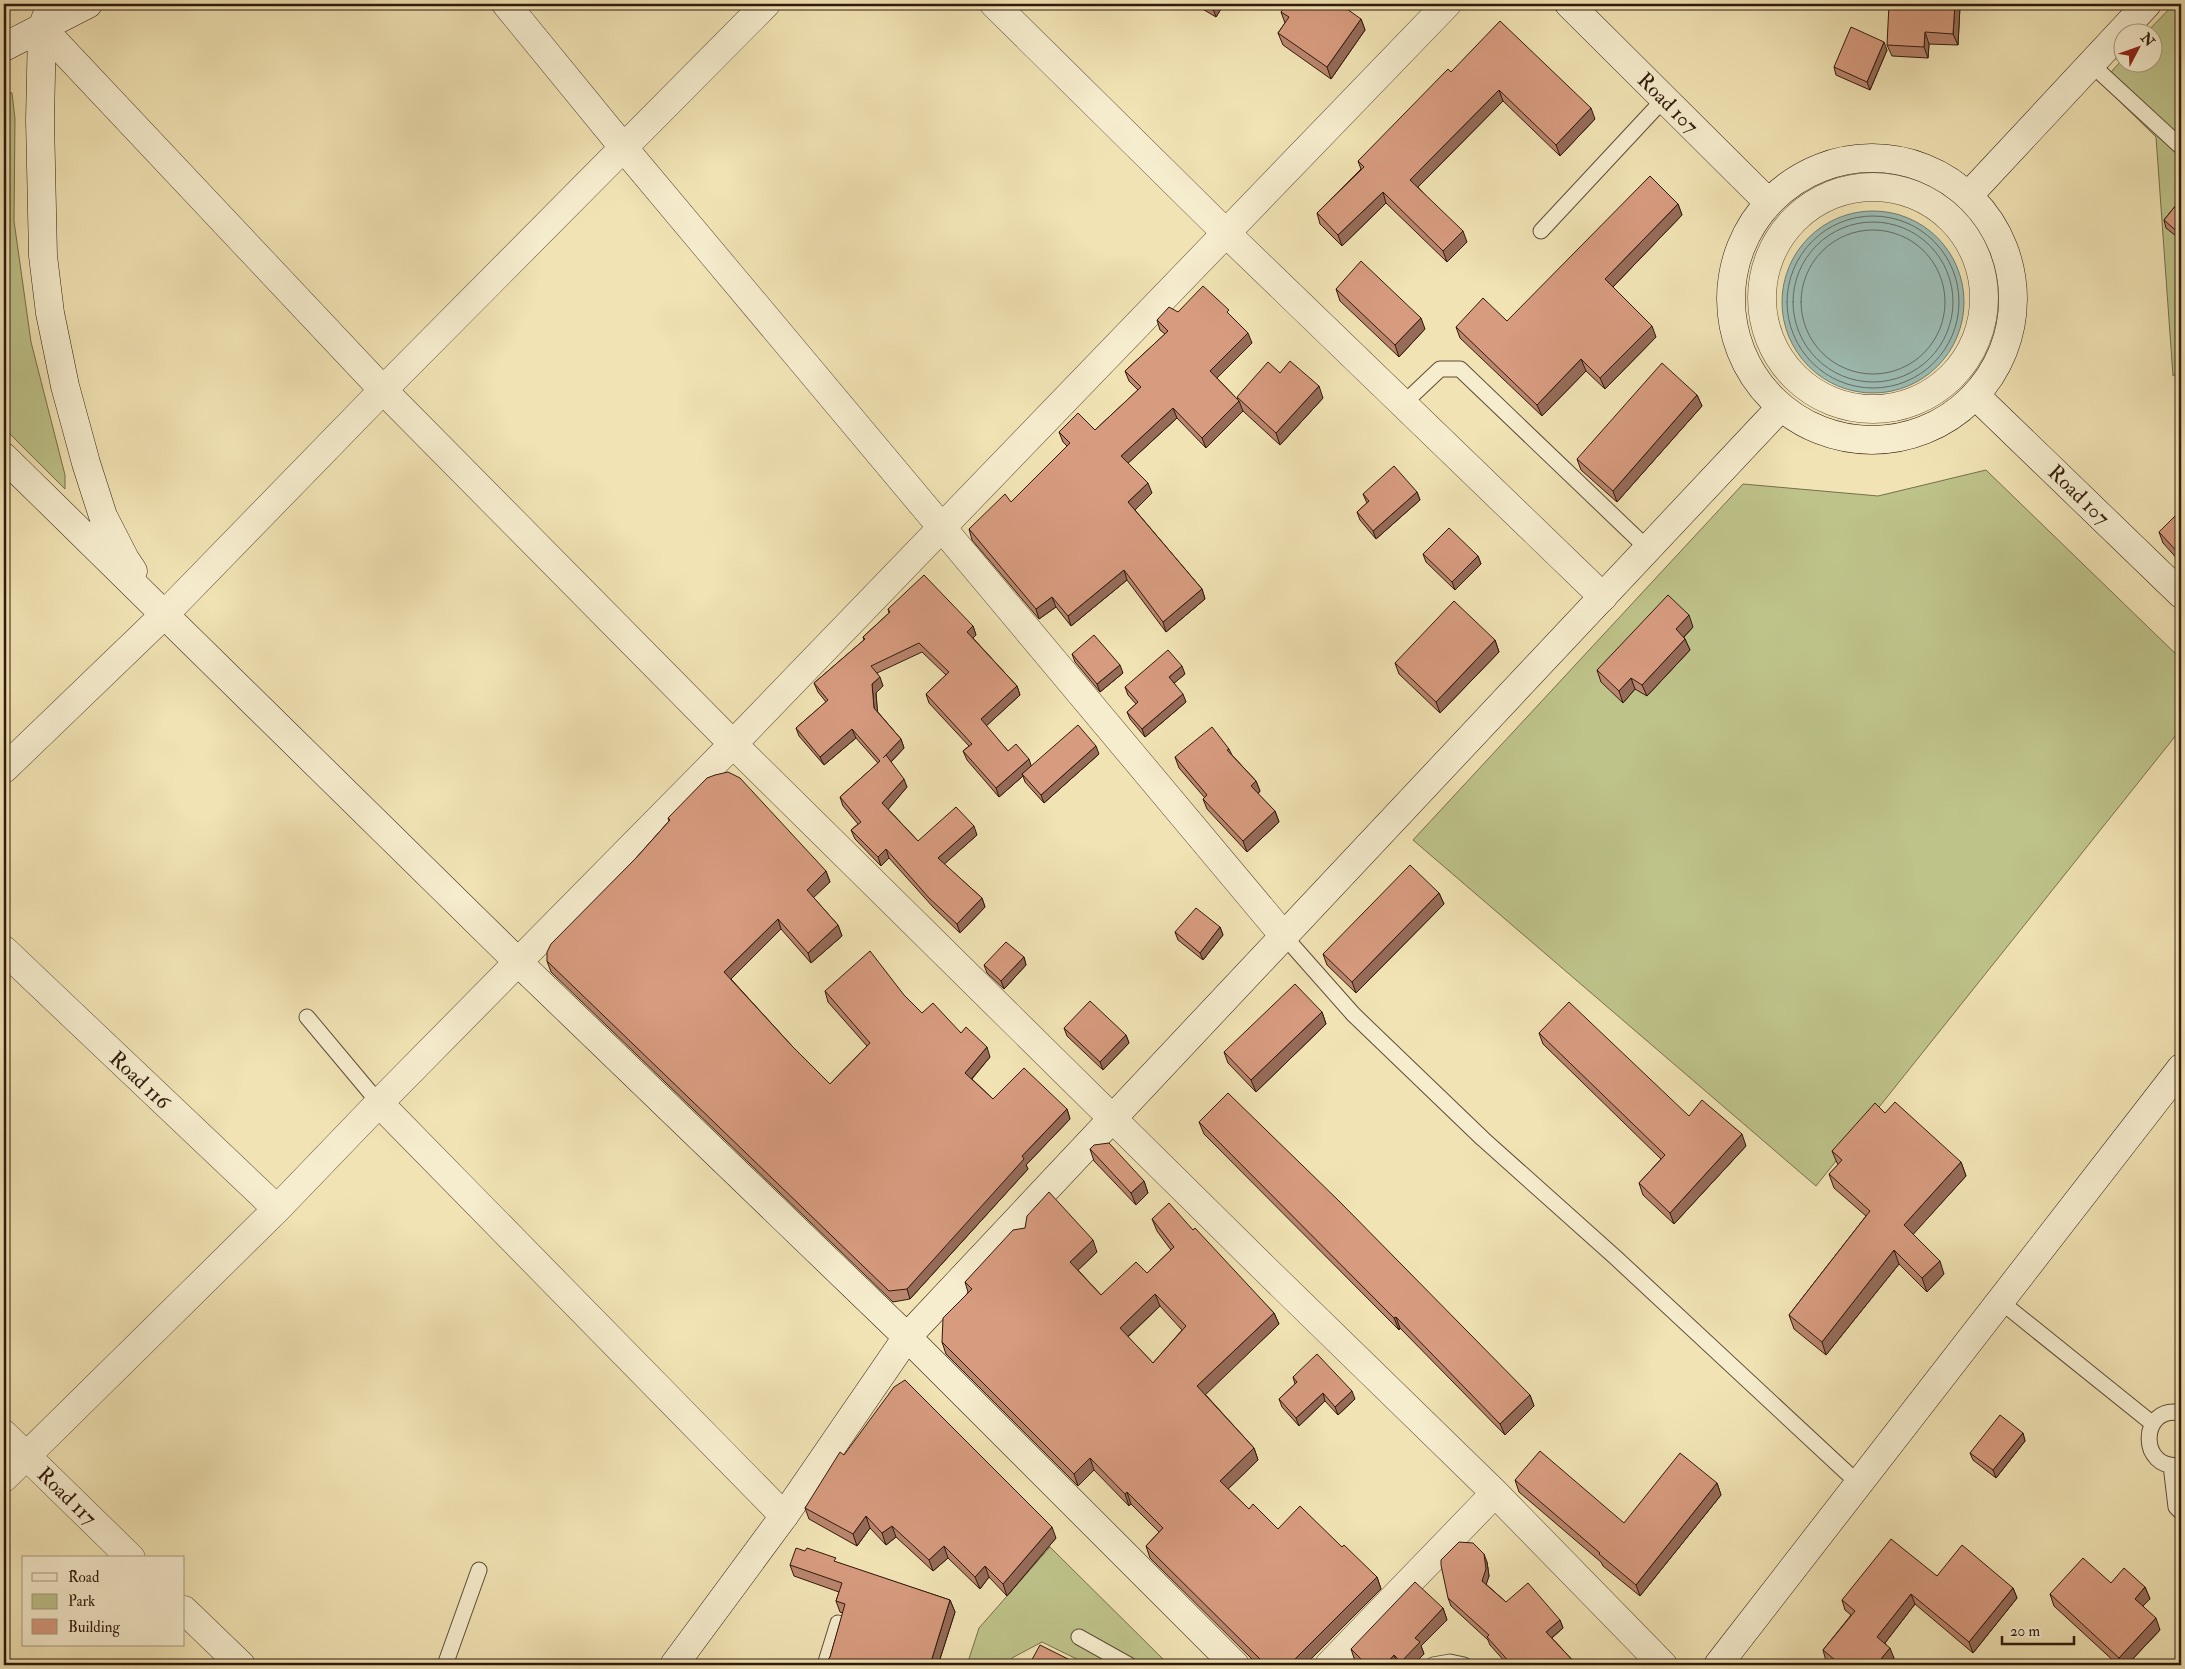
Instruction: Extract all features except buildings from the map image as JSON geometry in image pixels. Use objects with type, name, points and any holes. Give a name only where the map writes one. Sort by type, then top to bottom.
[{"type":"street","points":[[4,47],[47,16],[88,4]]},
{"type":"street","points":[[506,4],[1284,936]]},
{"type":"street","points":[[4,769],[164,615],[383,390],[766,4]]},
{"type":"street","points":[[994,4],[1225,232],[1603,597]]},
{"type":"street","points":[[4,1478],[277,1209],[733,744],[944,528],[1225,232],[1447,4]]},
{"type":"street","name":"Road 107","points":[[1569,4],[1768,202]]},
{"type":"street","points":[[1968,196],[2147,4]]},
{"type":"street","points":[[47,16],[383,390],[733,744],[1495,1493],[1663,1665]]},
{"type":"street","points":[[47,16],[40,129],[43,256],[50,312],[64,386],[103,516],[125,559],[164,615]]},
{"type":"street","points":[[1889,158],[1932,170],[1968,196],[1996,231],[2011,272],[2013,317],[2001,359],[1976,396],[1941,423],[1900,438],[1856,440],[1813,428],[1780,408],[1748,368],[1733,326],[1731,282],[1743,239],[1768,202],[1803,175],[1844,160],[1889,158]]},
{"type":"street","points":[[1864,186],[1902,190],[1937,206],[1964,233],[1980,267],[1985,305],[1976,342],[1956,374],[1926,398],[1889,409],[1851,408],[1818,395],[1790,373],[1771,343],[1762,309],[1764,273],[1777,240],[1800,213],[1830,194],[1864,186]]},
{"type":"street","name":"Road 107","points":[[1976,396],[2181,594]]},
{"type":"street","points":[[674,1665],[784,1516],[907,1337],[1780,408]]},
{"type":"street","points":[[4,457],[518,962],[907,1337],[1235,1665]]},
{"type":"street","points":[[43,495],[66,504],[76,494],[82,483],[86,463]]},
{"type":"street","name":"Road 116","points":[[4,950],[277,1209]]},
{"type":"street","points":[[1718,1665],[2181,1068]]},
{"type":"street","points":[[379,1103],[784,1516]]},
{"type":"street","name":"Road 117","points":[[4,1434],[129,1556]]},
{"type":"street","points":[[1329,1665],[1495,1493]]},
{"type":"street","points":[[185,1611],[241,1665]]},
{"type":"lane","points":[[2091,64],[2181,147]]},
{"type":"lane","points":[[1541,231],[1664,99]]},
{"type":"lane","points":[[1403,404],[1440,369],[1460,369],[1648,549]]},
{"type":"lane","points":[[1284,936],[1353,1014],[1483,1139],[1615,1257],[1859,1484]]},
{"type":"lane","points":[[307,1017],[379,1103]]},
{"type":"lane","points":[[2000,1301],[2153,1424]]},
{"type":"lane","points":[[2181,1413],[2167,1414],[2159,1417],[2153,1424],[2148,1441],[2150,1449],[2162,1462],[2176,1465],[2176,1507],[2181,1512]]},
{"type":"lane","points":[[445,1665],[479,1570]]},
{"type":"lane","points":[[825,1665],[838,1623]]},
{"type":"lane","points":[[1079,1637],[1129,1665]]},
{"type":"lane","points":[[1433,1665],[1450,1662],[1464,1665]]},
{"type":"green space","points":[[2174,4],[2181,4],[2181,371],[2173,376],[2156,137],[2101,83],[2112,71],[2162,72],[2162,22],[2157,22]]},
{"type":"green space","points":[[4,91],[12,93],[15,119],[14,221],[31,342],[65,475],[65,489],[4,428]]},
{"type":"green space","points":[[1986,470],[2181,659],[2181,729],[1816,1186],[1413,840],[1743,484],[1878,496]]},
{"type":"green space","points":[[1050,1547],[1169,1665],[1089,1665],[1042,1642],[1012,1658],[1008,1665],[967,1665],[979,1628]]},
{"type":"water","points":[[1882,211],[1891,212],[1916,221],[1938,237],[1954,259],[1963,284],[1963,320],[1954,345],[1938,367],[1916,383],[1891,392],[1864,393],[1855,392],[1830,383],[1815,373],[1802,360],[1792,345],[1783,320],[1782,293],[1783,284],[1792,259],[1802,244],[1815,231],[1830,221],[1855,212]]}]
